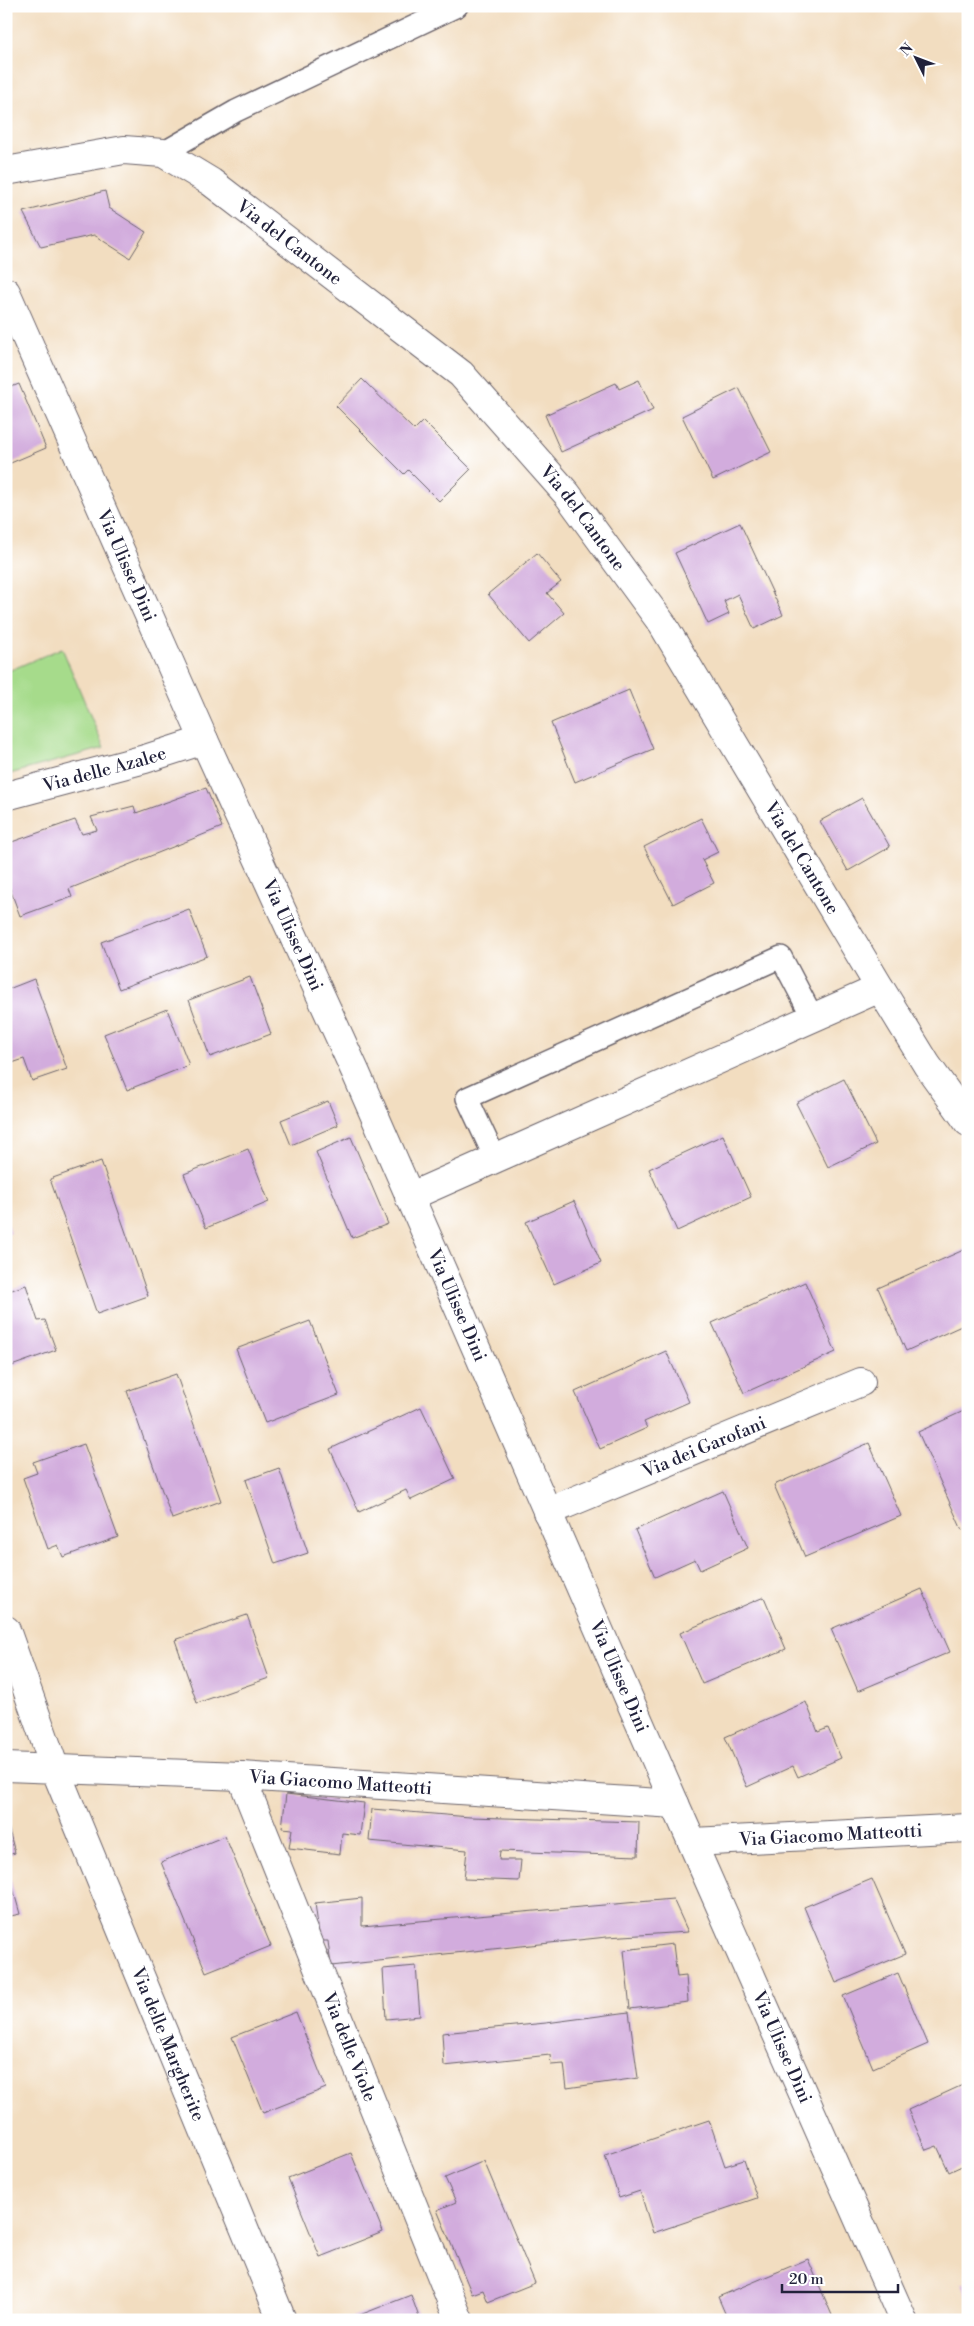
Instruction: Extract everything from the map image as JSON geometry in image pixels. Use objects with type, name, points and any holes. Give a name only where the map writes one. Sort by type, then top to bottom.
[{"type":"street","name":"Via del Cantone","points":[[6,171],[124,150],[164,153],[211,182],[461,374],[567,494],[664,624],[927,1065],[968,1122]]},
{"type":"street","name":"Via Ulisse Dini","points":[[6,292],[204,740],[356,1073],[674,1804],[693,1842],[903,2320]]},
{"type":"street","name":"Via delle Azalee","points":[[6,796],[146,759],[204,740]]},
{"type":"street","points":[[410,1197],[880,988]]},
{"type":"street","name":"Via dei Garofani","points":[[547,1512],[861,1382]]},
{"type":"street","points":[[6,1630],[55,1769]]},
{"type":"street","name":"Via Giacomo Matteotti","points":[[6,1767],[241,1776],[674,1804]]},
{"type":"street","name":"Via delle Margherite","points":[[55,1769],[282,2320]]},
{"type":"street","name":"Via delle Viole","points":[[241,1776],[459,2320]]},
{"type":"street","name":"Via Giacomo Matteotti","points":[[693,1842],[968,1828]]},
{"type":"lane","points":[[164,153],[236,111],[457,6]]},
{"type":"lane","points":[[495,1158],[467,1098],[781,957],[813,1018]]},
{"type":"green space","points":[[62,648],[104,748],[6,775],[6,672]]},
{"type":"building","points":[[105,191],[109,208],[146,232],[130,258],[94,235],[41,247],[23,212]]},
{"type":"building","points":[[362,379],[414,430],[423,421],[471,469],[439,501],[408,470],[404,474],[336,406]]},
{"type":"building","points":[[639,380],[653,410],[561,452],[545,415],[616,383],[619,389]]},
{"type":"building","points":[[19,384],[46,448],[6,465],[6,389]]},
{"type":"building","points":[[739,388],[771,452],[713,480],[682,416]]},
{"type":"building","points":[[740,523],[783,615],[754,629],[738,594],[724,601],[729,614],[708,624],[675,553]]},
{"type":"building","points":[[537,553],[561,582],[547,593],[564,613],[529,643],[488,594]]},
{"type":"building","points":[[629,690],[653,749],[575,782],[551,723]]},
{"type":"building","points":[[206,788],[222,827],[69,889],[72,897],[20,916],[6,878],[6,844],[75,820],[82,834],[97,830],[91,817],[134,806],[136,813]]},
{"type":"building","points":[[862,798],[890,847],[848,871],[820,821]]},
{"type":"building","points":[[701,818],[718,852],[702,860],[714,883],[673,904],[644,847]]},
{"type":"building","points":[[189,909],[207,956],[119,989],[101,942]]},
{"type":"building","points":[[250,977],[271,1034],[210,1057],[189,1000]]},
{"type":"building","points":[[34,979],[67,1069],[32,1081],[24,1059],[6,1065],[6,990]]},
{"type":"building","points":[[167,1009],[189,1065],[127,1090],[104,1034]]},
{"type":"building","points":[[844,1079],[876,1144],[828,1167],[796,1103]]},
{"type":"building","points":[[328,1101],[338,1125],[291,1145],[281,1120]]},
{"type":"building","points":[[723,1135],[751,1197],[677,1231],[649,1169]]},
{"type":"building","points":[[351,1137],[388,1224],[352,1238],[316,1152]]},
{"type":"building","points":[[248,1149],[269,1202],[206,1228],[184,1174]]},
{"type":"building","points":[[101,1161],[148,1296],[97,1314],[50,1179]]},
{"type":"building","points":[[574,1201],[601,1263],[554,1284],[526,1222]]},
{"type":"building","points":[[6,1220],[11,1233],[6,1235]]},
{"type":"building","points":[[968,1248],[968,1323],[906,1351],[878,1288]]},
{"type":"building","points":[[805,1282],[836,1352],[744,1393],[712,1323]]},
{"type":"building","points":[[26,1285],[38,1321],[45,1320],[56,1350],[6,1368],[6,1292]]},
{"type":"building","points":[[310,1321],[339,1395],[265,1423],[236,1349]]},
{"type":"building","points":[[666,1351],[689,1402],[644,1422],[647,1428],[600,1449],[575,1392]]},
{"type":"building","points":[[176,1374],[221,1501],[172,1519],[127,1391]]},
{"type":"building","points":[[421,1407],[455,1479],[411,1500],[406,1490],[359,1512],[330,1449]]},
{"type":"building","points":[[968,1409],[968,1528],[962,1530],[918,1432]]},
{"type":"building","points":[[869,1443],[901,1516],[805,1557],[774,1485]]},
{"type":"building","points":[[84,1444],[118,1537],[63,1557],[58,1545],[48,1549],[23,1478],[37,1473],[33,1462]]},
{"type":"building","points":[[279,1468],[308,1553],[275,1564],[246,1480]]},
{"type":"building","points":[[723,1491],[748,1548],[700,1570],[695,1559],[655,1577],[635,1530]]},
{"type":"building","points":[[922,1589],[950,1652],[858,1691],[831,1629]]},
{"type":"building","points":[[764,1597],[786,1649],[702,1684],[680,1633]]},
{"type":"building","points":[[247,1615],[269,1678],[197,1703],[175,1640]]},
{"type":"building","points":[[806,1702],[818,1732],[828,1728],[841,1758],[798,1777],[793,1766],[747,1787],[725,1737]]},
{"type":"building","points":[[286,1794],[364,1803],[360,1835],[342,1833],[340,1854],[289,1848],[292,1829],[282,1828]]},
{"type":"building","points":[[372,1809],[470,1817],[639,1822],[638,1856],[500,1851],[499,1860],[521,1860],[519,1881],[464,1879],[467,1850],[369,1841]]},
{"type":"building","points":[[6,1818],[15,1853],[6,1855]]},
{"type":"building","points":[[225,1836],[271,1946],[206,1972],[161,1862]]},
{"type":"building","points":[[6,1863],[20,1914],[6,1917]]},
{"type":"building","points":[[872,1879],[905,1954],[836,1983],[804,1907]]},
{"type":"building","points":[[362,1898],[362,1926],[673,1899],[688,1932],[607,1937],[331,1966],[328,1941],[320,1941],[315,1903]]},
{"type":"building","points":[[673,1944],[677,1977],[686,1976],[688,2002],[630,2009],[624,1950]]},
{"type":"building","points":[[416,1966],[420,2016],[386,2019],[383,1969]]},
{"type":"building","points":[[898,1973],[928,2044],[873,2068],[843,1996]]},
{"type":"building","points":[[296,2012],[326,2088],[263,2113],[232,2037]]},
{"type":"building","points":[[629,2012],[638,2078],[567,2088],[564,2064],[551,2065],[550,2055],[444,2066],[442,2033],[546,2023]]},
{"type":"building","points":[[967,2083],[968,2163],[949,2172],[937,2146],[926,2150],[908,2110]]},
{"type":"building","points":[[709,2120],[725,2166],[744,2160],[757,2198],[653,2233],[640,2191],[619,2198],[605,2155]]},
{"type":"building","points":[[351,2153],[383,2232],[320,2257],[288,2178]]},
{"type":"building","points":[[484,2161],[535,2283],[488,2302],[483,2290],[472,2294],[437,2210],[456,2202],[445,2178]]},
{"type":"building","points":[[808,2259],[834,2320],[728,2320],[718,2297]]},
{"type":"building","points":[[968,2282],[968,2298],[962,2284]]},
{"type":"building","points":[[411,2295],[420,2320],[347,2320]]}]
